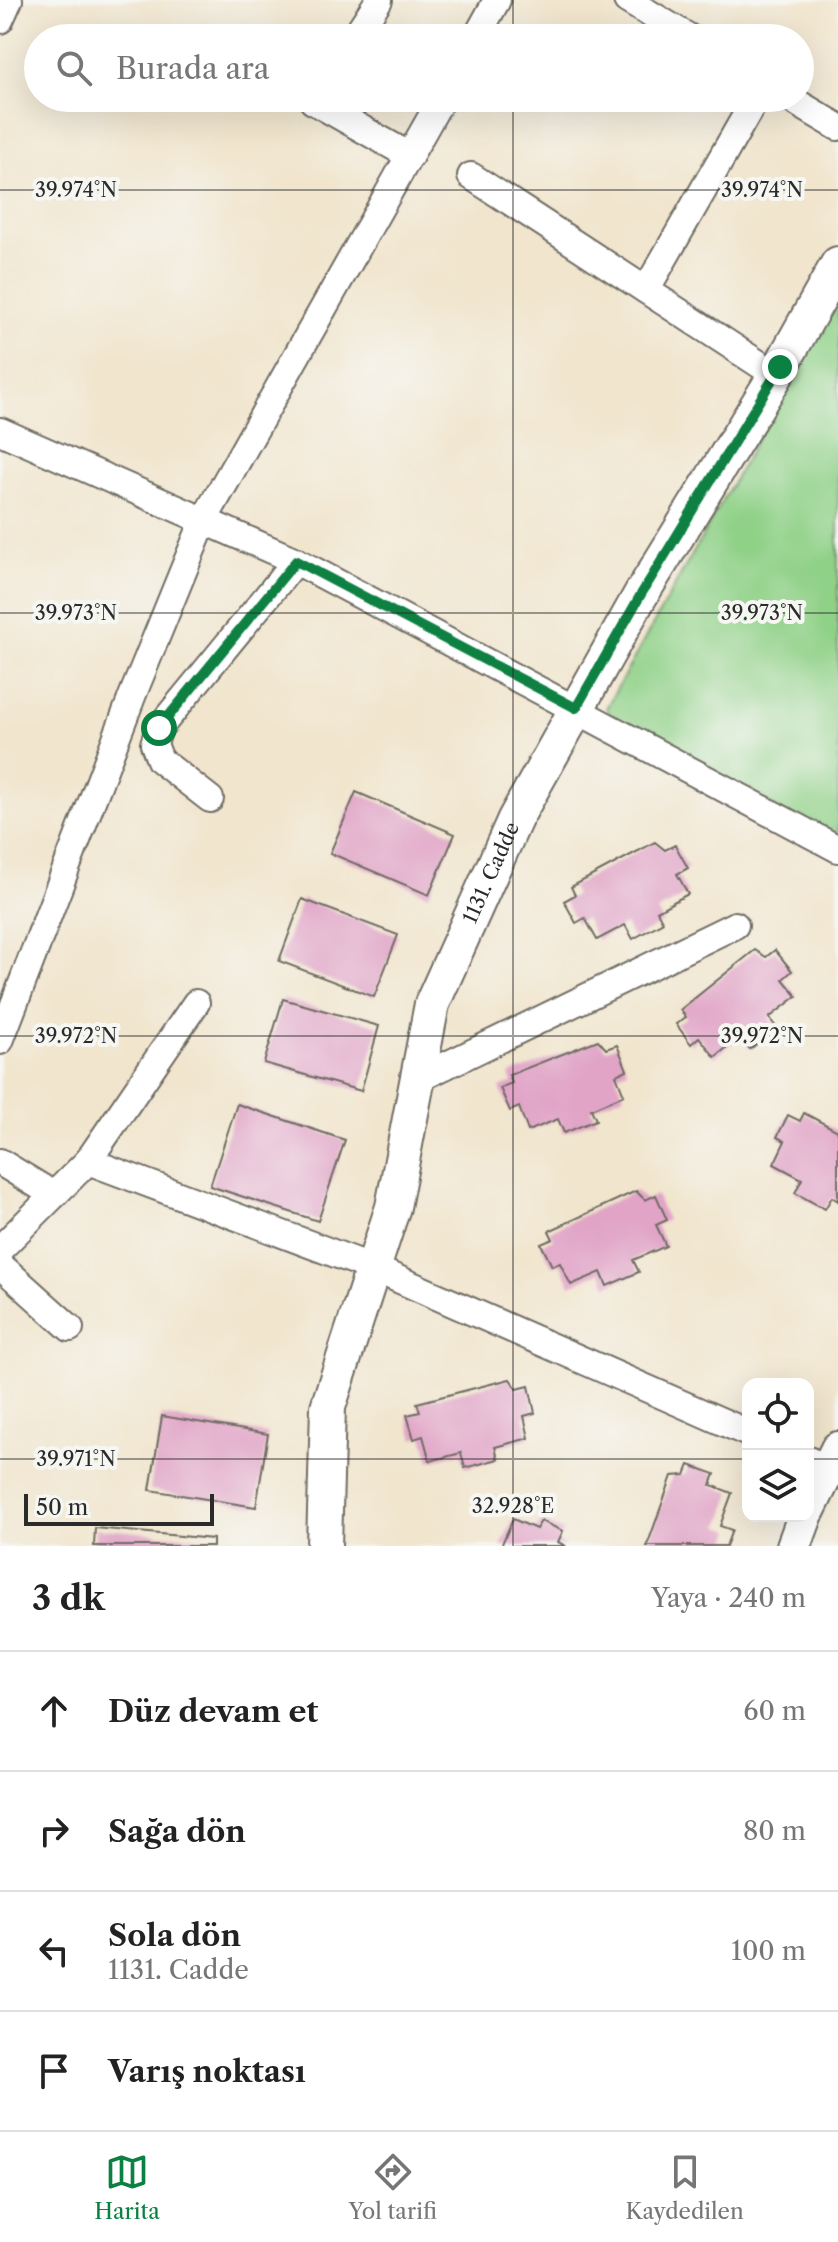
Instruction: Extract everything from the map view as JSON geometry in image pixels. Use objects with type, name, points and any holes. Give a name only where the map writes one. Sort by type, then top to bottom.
[{"type":"street","points":[[0,20],[9,0]]},
{"type":"street","points":[[363,24],[379,0]]},
{"type":"street","points":[[484,24],[497,0]]},
{"type":"street","points":[[627,0],[667,24]]},
{"type":"street","points":[[332,112],[410,156]]},
{"type":"street","points":[[0,1041],[133,694],[204,520],[434,112]]},
{"type":"street","points":[[646,290],[748,112]]},
{"type":"street","points":[[813,112],[838,127]]},
{"type":"street","points":[[471,176],[776,375]]},
{"type":"street","name":"1131. Cadde","points":[[324,1546],[328,1407],[393,1207],[432,1004],[515,819],[640,596],[776,375],[838,264]]},
{"type":"street","points":[[0,431],[296,561],[838,849]]},
{"type":"street","points":[[210,799],[160,760],[154,744],[159,728],[296,561]]},
{"type":"street","points":[[418,1079],[735,925]]},
{"type":"street","points":[[0,1249],[88,1161],[196,1003]]},
{"type":"street","points":[[88,1161],[373,1268],[742,1430]]},
{"type":"street","points":[[0,1162],[54,1195]]},
{"type":"street","points":[[0,1265],[70,1328]]},
{"type":"street","points":[[814,1496],[828,1462]]},
{"type":"street","points":[[794,1546],[803,1522]]},
{"type":"green space","points":[[838,295],[838,841],[618,725],[606,708]]},
{"type":"building","points":[[356,792],[455,834],[429,895],[330,853]]},
{"type":"building","points":[[655,842],[665,850],[675,845],[688,868],[677,874],[688,894],[657,911],[663,922],[633,939],[625,925],[597,940],[585,918],[576,923],[564,901],[575,895],[571,887]]},
{"type":"building","points":[[302,899],[398,935],[374,997],[279,961]]},
{"type":"building","points":[[755,950],[766,957],[775,950],[792,971],[783,979],[797,996],[769,1018],[777,1028],[750,1049],[740,1037],[715,1057],[699,1037],[691,1044],[676,1024],[686,1017],[680,1010]]},
{"type":"building","points":[[283,999],[379,1026],[361,1091],[264,1063]]},
{"type":"building","points":[[598,1040],[606,1049],[617,1045],[627,1070],[616,1075],[624,1095],[591,1109],[596,1120],[564,1133],[558,1119],[528,1131],[519,1107],[510,1111],[500,1088],[512,1083],[509,1075]]},
{"type":"building","points":[[237,1104],[345,1140],[318,1221],[210,1186]]},
{"type":"building","points":[[804,1113],[838,1131],[838,1201],[832,1197],[825,1209],[795,1193],[802,1179],[774,1164],[785,1141],[777,1137],[788,1115],[800,1121]]},
{"type":"building","points":[[636,1191],[645,1200],[656,1195],[667,1220],[656,1225],[666,1246],[633,1260],[639,1272],[607,1286],[601,1272],[571,1285],[560,1263],[552,1266],[541,1244],[553,1239],[549,1231]]},
{"type":"building","points":[[510,1379],[517,1389],[529,1386],[535,1413],[524,1416],[529,1438],[495,1447],[498,1459],[465,1468],[461,1453],[430,1461],[423,1436],[414,1439],[407,1415],[420,1412],[417,1403]]},
{"type":"building","points":[[162,1416],[268,1434],[256,1507],[150,1490]]},
{"type":"building","points":[[689,1465],[715,1474],[711,1485],[732,1493],[720,1526],[732,1530],[726,1546],[647,1546],[672,1476],[685,1475]]},
{"type":"building","points":[[513,1519],[536,1529],[541,1521],[563,1531],[558,1542],[566,1546],[501,1546]]},
{"type":"building","points":[[95,1528],[213,1539],[213,1546],[94,1546]]},
{"type":"route","points":[[159,728],[296,561],[576,708],[640,596],[780,367]]}]
